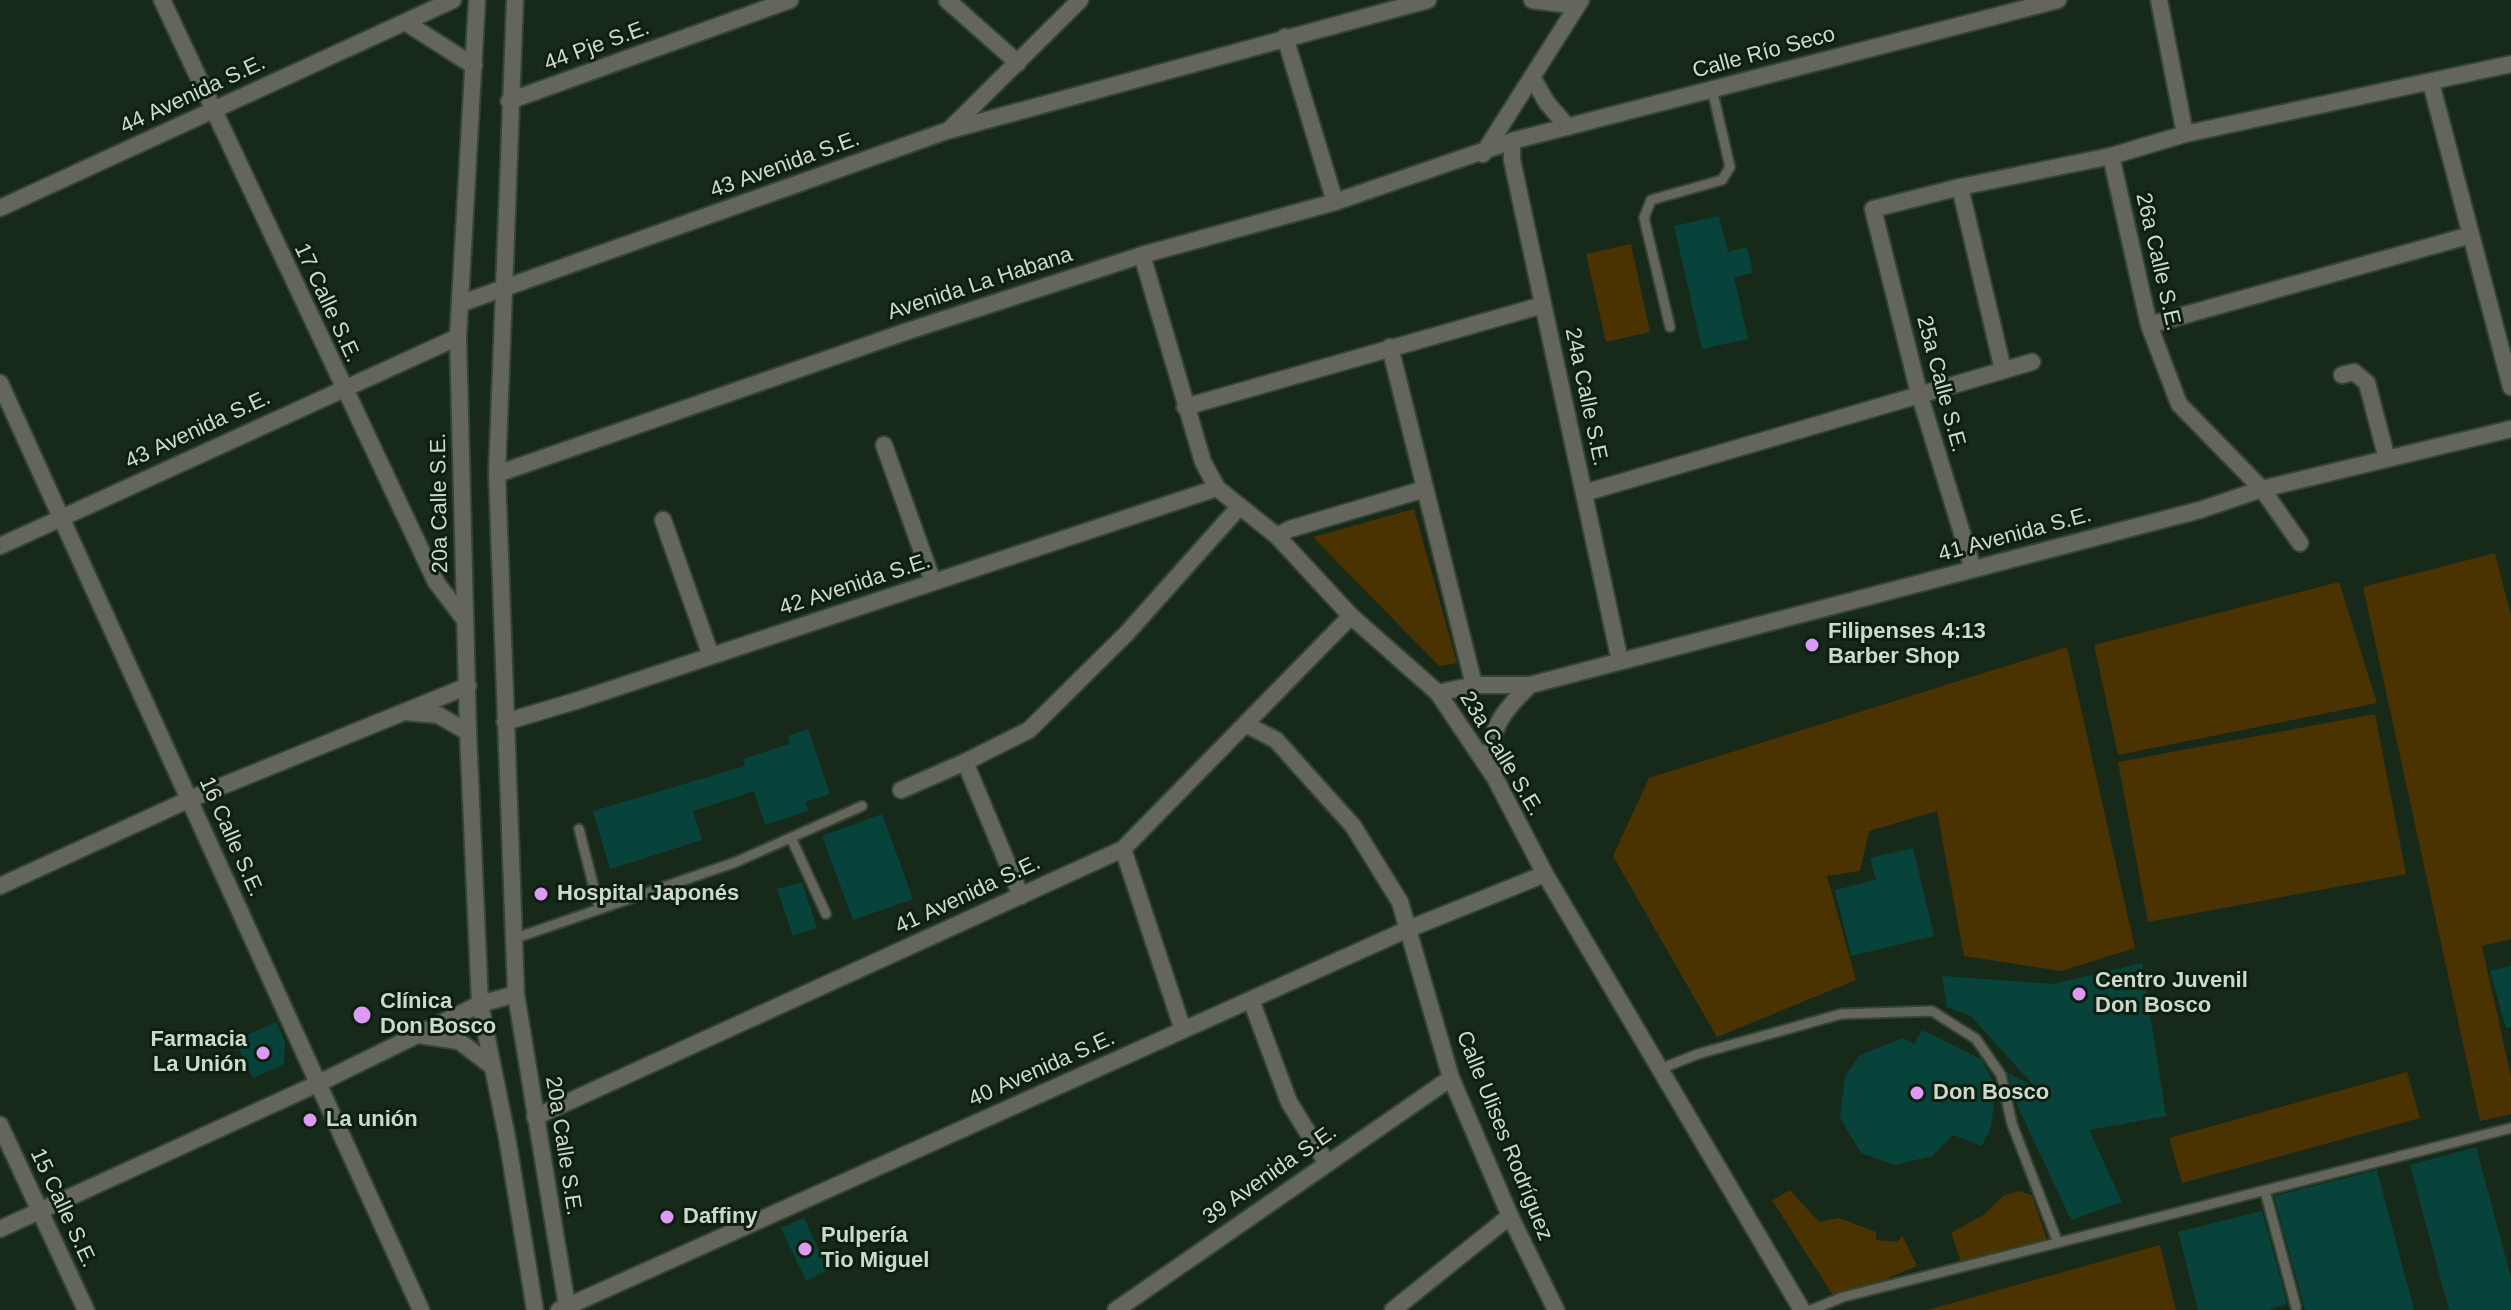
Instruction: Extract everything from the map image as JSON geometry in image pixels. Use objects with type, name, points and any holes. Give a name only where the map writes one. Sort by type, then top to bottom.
[{"type":"street","name":"17 Calle S.E.","points":[[162,0],[342,388],[436,582],[464,619]]},
{"type":"street","name":"44 Avenida S.E.","points":[[0,208],[453,0]]},
{"type":"street","name":"20a Calle S.E.","points":[[477,0],[458,337],[464,619],[480,1004],[535,1310]]},
{"type":"street","name":"20a Calle S.E.","points":[[515,0],[501,290],[497,474],[505,722],[516,994],[563,1308]]},
{"type":"street","name":"44 Pje S.E.","points":[[509,101],[790,0]]},
{"type":"street","points":[[947,0],[1018,63]]},
{"type":"street","name":"43 Avenida S.E.","points":[[462,303],[949,130],[1080,0]]},
{"type":"street","points":[[949,130],[1428,0]]},
{"type":"street","points":[[1483,154],[1579,3],[1532,0]]},
{"type":"street","name":"Calle Río Seco","points":[[1483,154],[1512,141],[2058,0]]},
{"type":"street","points":[[2159,0],[2185,134]]},
{"type":"street","points":[[405,22],[474,66]]},
{"type":"street","points":[[1285,37],[1335,202]]},
{"type":"street","points":[[2003,370],[1960,187],[2111,156],[2185,134],[2511,64]]},
{"type":"street","points":[[1532,77],[1547,103],[1568,127]]},
{"type":"street","points":[[2431,83],[2511,387]]},
{"type":"street","name":"24a Calle S.E.","points":[[1512,141],[1512,160],[1620,661]]},
{"type":"street","name":"Avenida La Habana","points":[[497,474],[905,332],[1142,255],[1335,202],[1483,154]]},
{"type":"street","name":"26a Calle S.E.","points":[[2111,156],[2149,325],[2179,404],[2262,489],[2300,543]]},
{"type":"street","name":"25a Calle S.E.","points":[[1960,187],[1873,209],[1919,393],[1973,569]]},
{"type":"street","points":[[2149,325],[2471,235]]},
{"type":"street","name":"23a Calle S.E.","points":[[1142,255],[1185,407],[1203,462],[1217,488],[1277,536],[1351,616],[1438,693],[1495,778],[1545,874],[1802,1310]]},
{"type":"street","points":[[1185,407],[1543,305]]},
{"type":"street","name":"43 Avenida S.E.","points":[[0,546],[458,337]]},
{"type":"street","points":[[1390,347],[1474,685]]},
{"type":"street","points":[[1584,493],[2032,362]]},
{"type":"street","points":[[2342,375],[2354,372],[2367,383],[2387,459]]},
{"type":"street","name":"16 Calle S.E.","points":[[0,383],[421,1310]]},
{"type":"street","name":"41 Avenida S.E.","points":[[1438,693],[1474,685],[1530,685],[2200,510],[2262,489],[2511,429]]},
{"type":"street","points":[[884,445],[933,582]]},
{"type":"street","name":"42 Avenida S.E.","points":[[505,722],[1217,488]]},
{"type":"street","points":[[1277,536],[1290,529],[1425,489]]},
{"type":"street","points":[[901,790],[1029,730],[1127,633],[1240,506]]},
{"type":"street","points":[[663,520],[711,656]]},
{"type":"street","name":"41 Avenida S.E.","points":[[535,1117],[1123,849],[1351,616]]},
{"type":"street","points":[[1495,778],[1490,755],[1492,732],[1503,711],[1530,685]]},
{"type":"street","points":[[0,886],[190,799],[468,686]]},
{"type":"street","points":[[405,712],[438,715],[468,732]]},
{"type":"street","name":"Calle Ulises Rodríguez","points":[[1247,725],[1276,740],[1353,826],[1400,902],[1451,1078],[1510,1216],[1556,1310]]},
{"type":"street","points":[[965,762],[1021,896]]},
{"type":"street","points":[[1123,849],[1183,1030]]},
{"type":"street","name":"40 Avenida S.E.","points":[[563,1308],[1406,930],[1545,874]]},
{"type":"street","points":[[0,1229],[317,1084],[480,1004],[516,994]]},
{"type":"street","points":[[1251,1000],[1289,1102],[1326,1162]]},
{"type":"street","points":[[418,1035],[459,1041],[493,1067]]},
{"type":"street","name":"39 Avenida S.E.","points":[[1116,1310],[1451,1078]]},
{"type":"street","name":"15 Calle S.E.","points":[[0,1125],[86,1310]]},
{"type":"street","points":[[1393,1310],[1510,1216]]},
{"type":"lane","points":[[1670,327],[1644,218],[1651,200],[1722,180],[1730,167],[1712,89]]},
{"type":"lane","points":[[513,939],[792,840],[862,806]]},
{"type":"lane","points":[[579,829],[599,908]]},
{"type":"lane","points":[[792,840],[826,914]]},
{"type":"lane","points":[[1660,1069],[1698,1054],[1841,1014],[1932,1011],[1976,1039],[2001,1075],[2012,1124],[2058,1243]]},
{"type":"lane","points":[[1811,1310],[1843,1297],[2511,1128]]},
{"type":"lane","points":[[2265,1191],[2296,1307]]},
{"type":"shaded area","points":[[1631,244],[1650,332],[1606,342],[1586,254]]},
{"type":"shaded area","points":[[1414,509],[1457,663],[1439,666],[1313,537]]},
{"type":"shaded area","points":[[2495,553],[2511,616],[2511,939],[2482,946],[2511,1077],[2511,1114],[2480,1121],[2363,587]]},
{"type":"shaded area","points":[[2339,582],[2377,703],[2118,755],[2094,645]]},
{"type":"shaded area","points":[[2067,647],[2135,948],[2061,971],[1964,956],[1937,811],[1869,831],[1860,871],[1827,876],[1856,980],[1717,1037],[1613,856],[1649,778]]},
{"type":"shaded area","points":[[2375,714],[2406,874],[2148,922],[2118,762]]},
{"type":"shaded area","points":[[2407,1072],[2420,1118],[2182,1183],[2169,1138]]},
{"type":"shaded area","points":[[1790,1190],[1819,1222],[1839,1218],[1876,1232],[1876,1240],[1898,1242],[1902,1235],[1917,1266],[1836,1300],[1772,1200]]},
{"type":"shaded area","points":[[2019,1191],[2032,1195],[2047,1240],[1961,1262],[1951,1233],[1985,1214],[2003,1196]]},
{"type":"shaded area","points":[[2160,1245],[2176,1310],[1927,1310]]},
{"type":"building","points":[[1719,216],[1728,252],[1747,247],[1753,273],[1734,277],[1748,339],[1702,349],[1674,226]]},
{"type":"building","points":[[808,729],[830,794],[805,802],[808,811],[765,825],[754,791],[693,811],[702,840],[610,869],[593,811],[745,766],[743,759],[790,744],[788,736]]},
{"type":"building","points":[[882,814],[913,899],[853,920],[822,836]]},
{"type":"building","points":[[1913,848],[1934,936],[1851,956],[1835,890],[1876,880],[1870,858]]},
{"type":"building","points":[[802,882],[817,928],[793,936],[777,889]]},
{"type":"building","points":[[2142,963],[2166,1116],[2089,1130],[2122,1202],[2071,1220],[2014,1098],[2008,1073],[2035,1087],[1971,1016],[1947,1007],[1942,976],[2054,984]]},
{"type":"building","points":[[2511,966],[2511,1027],[2506,1028],[2490,971]]},
{"type":"building","name":"Farmacia La Unión","points":[[276,1022],[285,1041],[284,1064],[253,1078],[235,1041]]},
{"type":"building","name":"Don Bosco","points":[[1922,1030],[1981,1059],[1996,1087],[1991,1127],[1982,1146],[1953,1135],[1932,1156],[1895,1165],[1861,1153],[1840,1118],[1845,1077],[1860,1055],[1903,1038],[1914,1044]]},
{"type":"building","points":[[2476,1147],[2511,1278],[2511,1310],[2449,1310],[2410,1165]]},
{"type":"building","points":[[2377,1170],[2414,1310],[2305,1310],[2274,1196]]},
{"type":"building","points":[[2262,1211],[2287,1303],[2269,1310],[2198,1310],[2178,1232]]},
{"type":"building","name":"Pulpería Tio Miguel","points":[[804,1218],[828,1270],[806,1281],[781,1228]]},
{"type":"place","name":"Filipenses 4:13 Barber Shop","points":[[1812,645]]},
{"type":"place","name":"Hospital Japonés","points":[[541,894]]},
{"type":"place","name":"Centro Juvenil Don Bosco","points":[[2079,994]]},
{"type":"place","name":"Clínica Don Bosco","points":[[362,1015]]},
{"type":"place","name":"Farmacia La Unión","points":[[263,1053]]},
{"type":"place","name":"Don Bosco","points":[[1917,1093]]},
{"type":"place","name":"La unión","points":[[310,1120]]},
{"type":"place","name":"Daffiny","points":[[667,1217]]},
{"type":"place","name":"Pulpería Tio Miguel","points":[[805,1249]]}]
